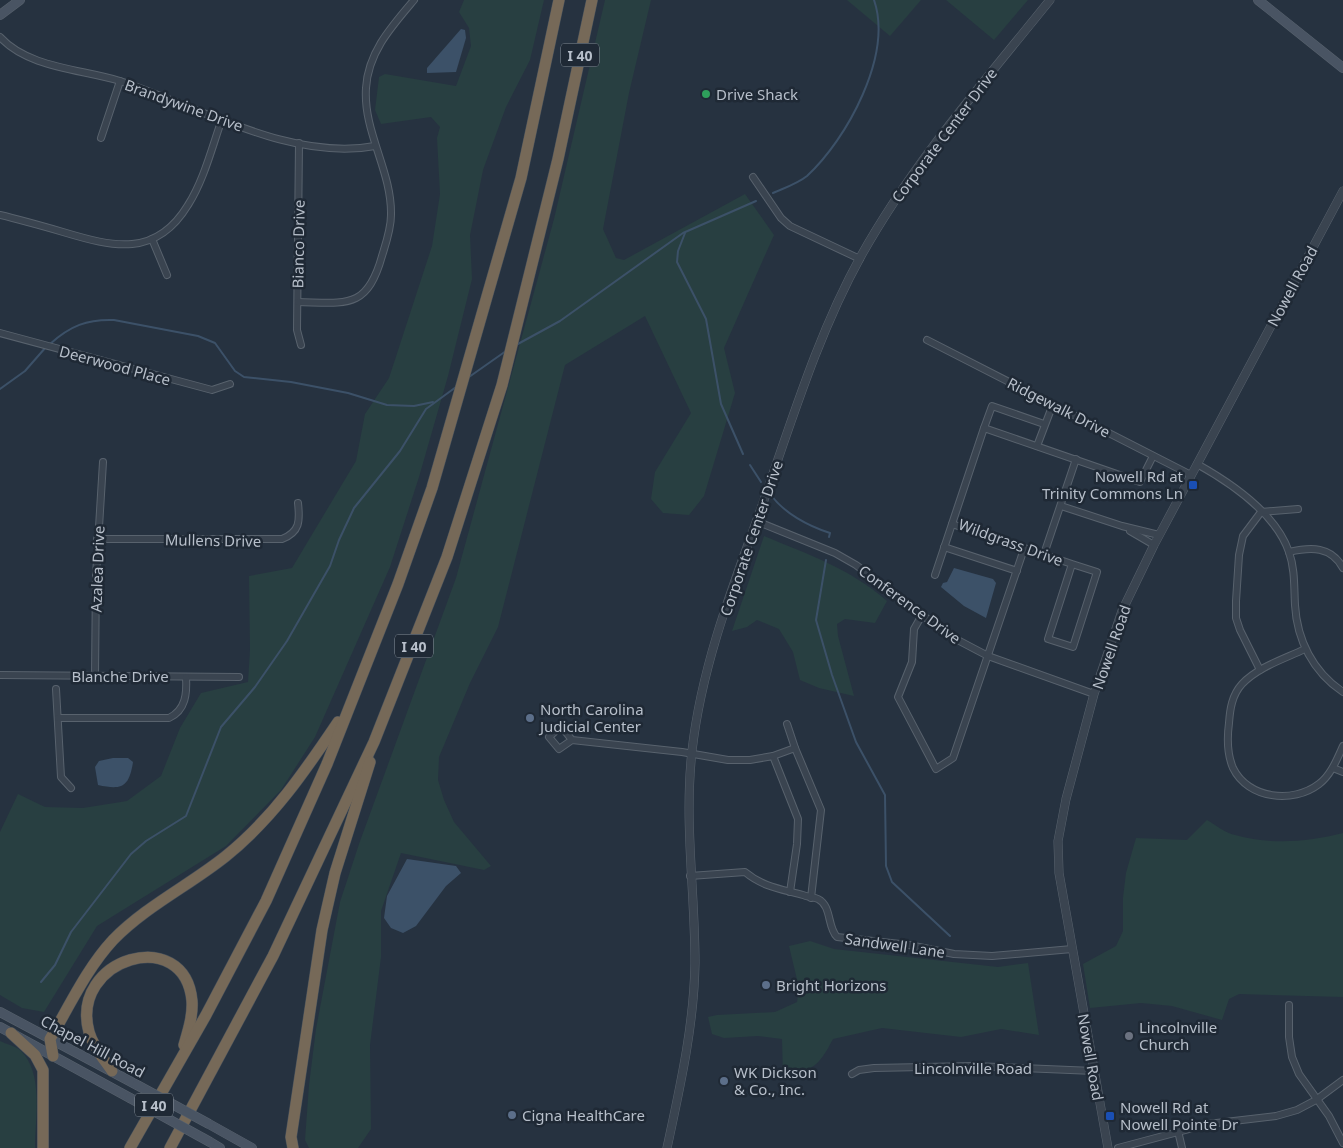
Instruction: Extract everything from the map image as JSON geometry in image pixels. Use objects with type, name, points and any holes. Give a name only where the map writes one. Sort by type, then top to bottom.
[{"type":"highway","name":"I 40","points":[[130,1148],[266,901],[327,764],[398,584],[432,488],[521,178],[559,0]]},
{"type":"highway","name":"I 40","points":[[170,1148],[273,956],[374,742],[447,558],[502,385],[558,159],[592,0]]},
{"type":"highway","points":[[53,1056],[50,1039],[103,952],[139,917],[219,861],[256,828],[304,773],[350,704]]},
{"type":"highway","points":[[293,1148],[292,1137],[322,930],[343,848],[366,780],[374,742]]},
{"type":"highway","points":[[112,1071],[91,1038],[87,1020],[88,1007],[94,988],[102,976],[118,963],[136,957],[149,957],[167,962],[181,973],[187,983],[191,994],[192,1013],[179,1062]]},
{"type":"highway","points":[[11,1033],[35,1055],[43,1070],[43,1148]]},
{"type":"main road","points":[[0,15],[20,0]]},
{"type":"main road","points":[[1258,0],[1343,68]]},
{"type":"main road","name":"Chapel Hill Road","points":[[0,1012],[137,1084],[252,1148]]},
{"type":"main road","name":"Chapel Hill Road","points":[[0,1027],[220,1148]]},
{"type":"street","points":[[298,302],[340,302],[353,300],[364,293],[374,281],[391,216],[389,194],[375,146],[366,100],[369,70],[380,42],[414,0]]},
{"type":"street","name":"Corporate Center Drive","points":[[667,1148],[685,1057],[692,1004],[695,962],[688,821],[692,754],[702,694],[712,651],[816,354],[860,259],[912,174],[946,128],[1050,0]]},
{"type":"street","name":"Brandywine Drive","points":[[0,37],[14,50],[28,58],[120,81],[252,130],[299,143],[345,148],[375,146]]},
{"type":"street","points":[[101,138],[120,81]]},
{"type":"street","points":[[0,215],[110,245],[133,244],[152,239],[170,227],[192,199],[222,119]]},
{"type":"street","name":"Bianco Drive","points":[[299,143],[298,330],[301,345]]},
{"type":"street","points":[[753,177],[781,218],[790,226],[860,259]]},
{"type":"street","name":"Nowell Road","points":[[1108,1148],[1062,891],[1058,841],[1066,799],[1094,694],[1119,618],[1159,535],[1343,191]]},
{"type":"street","points":[[152,239],[167,274]]},
{"type":"street","name":"Deerwood Place","points":[[0,333],[205,389],[223,388],[230,384]]},
{"type":"street","name":"Ridgewalk Drive","points":[[927,340],[1191,475]]},
{"type":"street","points":[[1038,446],[1044,424],[1053,404]]},
{"type":"street","name":"Wildgrass Drive","points":[[1044,424],[992,406],[952,524],[1097,572],[1074,646],[1048,639],[1072,564]]},
{"type":"street","points":[[984,428],[1140,482],[1153,456]]},
{"type":"street","points":[[1044,554],[1076,459]]},
{"type":"street","name":"Azalea Drive","points":[[95,676],[98,539],[103,462]]},
{"type":"street","points":[[1197,464],[1227,481],[1261,512],[1279,533],[1289,552],[1294,570],[1296,622],[1304,649],[1323,676],[1343,692]]},
{"type":"street","name":"Mullens Drive","points":[[98,539],[282,539],[292,535],[299,526],[298,503]]},
{"type":"street","points":[[1061,506],[1122,526],[1159,535]]},
{"type":"street","points":[[1260,670],[1236,618],[1239,555],[1243,536],[1261,512],[1298,509]]},
{"type":"street","name":"Conference Drive","points":[[756,521],[835,553],[856,564],[950,636],[988,656],[1094,694]]},
{"type":"street","points":[[935,575],[952,524]]},
{"type":"street","points":[[1122,526],[1154,545]]},
{"type":"street","points":[[944,547],[1017,571]]},
{"type":"street","points":[[922,615],[914,629],[912,662],[898,697],[936,769],[953,758],[1024,549]]},
{"type":"street","points":[[1289,552],[1302,549],[1328,551],[1335,556],[1342,566]]},
{"type":"street","points":[[1304,649],[1260,670],[1241,685],[1230,708],[1229,755],[1239,776],[1250,786],[1264,793],[1291,796],[1306,792],[1320,783],[1333,768],[1343,746]]},
{"type":"street","name":"Blanche Drive","points":[[0,675],[239,677]]},
{"type":"street","points":[[58,718],[170,718],[184,704],[186,677]]},
{"type":"street","points":[[56,689],[61,777],[71,788]]},
{"type":"street","points":[[787,724],[821,810],[811,898]]},
{"type":"street","points":[[572,740],[728,760],[750,760],[773,756],[795,748]]},
{"type":"street","points":[[773,756],[798,818],[797,844],[790,892]]},
{"type":"street","points":[[1333,768],[1343,772]]},
{"type":"street","name":"Sandwell Lane","points":[[690,876],[745,872],[769,888],[819,899],[825,907],[831,931],[837,937],[909,945],[954,954],[992,956],[1072,949]]},
{"type":"street","points":[[1289,1005],[1288,1024],[1292,1057],[1299,1074],[1329,1116],[1343,1143]]},
{"type":"street","name":"Lincolnville Road","points":[[852,1074],[874,1068],[963,1066],[1094,1070]]},
{"type":"street","points":[[1118,1148],[1208,1124],[1276,1116],[1297,1110],[1316,1100],[1343,1080]]},
{"type":"street","points":[[1178,1132],[1182,1148]]},
{"type":"green space","points":[[464,0],[544,0],[530,60],[506,107],[483,170],[470,235],[472,279],[448,376],[419,477],[390,567],[315,737],[281,790],[226,846],[97,926],[44,1012],[22,1008],[0,995],[0,832],[18,794],[45,807],[83,808],[127,801],[161,776],[180,728],[201,693],[248,682],[250,650],[249,576],[292,568],[356,461],[365,414],[389,378],[432,246],[440,194],[437,138],[440,127],[431,117],[381,124],[375,110],[379,77],[385,74],[456,86],[471,46],[469,28],[459,12]]},
{"type":"green space","points":[[605,0],[651,0],[629,93],[603,229],[616,258],[624,260],[745,194],[774,235],[724,348],[735,393],[704,496],[689,515],[663,513],[651,499],[655,472],[691,413],[645,316],[565,365],[498,627],[470,683],[439,757],[438,780],[444,800],[454,822],[491,866],[484,870],[401,853],[381,911],[381,957],[370,1045],[371,1129],[358,1148],[309,1148],[305,1140],[316,1029],[340,902],[359,844],[456,578],[554,219]]},
{"type":"green space","points":[[847,0],[921,0],[890,36]]},
{"type":"green space","points":[[946,0],[1028,0],[994,40]]},
{"type":"green space","points":[[764,536],[844,571],[887,601],[875,623],[845,619],[837,624],[838,636],[854,696],[819,688],[800,680],[793,652],[779,629],[757,620],[747,627],[732,631]]},
{"type":"green space","points":[[1207,820],[1231,834],[1262,840],[1316,839],[1343,833],[1343,997],[1239,994],[1229,999],[1222,1020],[1172,1006],[1141,1003],[1090,1008],[1083,964],[1116,946],[1123,931],[1123,898],[1126,873],[1136,838],[1187,840]]},
{"type":"green space","points":[[810,941],[834,949],[998,967],[1028,963],[1039,1035],[1001,1029],[961,1037],[882,1028],[833,1039],[823,1056],[814,1066],[783,1077],[782,1039],[758,1036],[724,1038],[712,1034],[708,1017],[775,1012],[797,1002],[799,988],[789,946]]},
{"type":"green space","points":[[0,1041],[14,1046],[21,1051],[33,1072],[37,1097],[35,1148],[0,1148]]},
{"type":"water","points":[[461,29],[465,30],[466,38],[456,72],[427,73],[427,68]]},
{"type":"water","points":[[954,568],[993,579],[996,583],[986,618],[964,606],[941,587],[943,583],[947,582]]},
{"type":"water","points":[[113,758],[128,758],[133,762],[129,777],[123,785],[118,787],[98,785],[95,767],[99,761]]},
{"type":"water","points":[[407,859],[456,866],[461,873],[446,886],[416,926],[403,933],[391,928],[384,918],[387,896]]},
{"type":"waterway","points":[[773,193],[795,184],[807,176],[837,141],[851,119],[863,95],[872,70],[877,46],[878,22],[874,0]]},
{"type":"waterway","points":[[516,345],[560,321],[683,233],[756,201]]},
{"type":"waterway","points":[[685,233],[678,251],[677,262],[706,319],[721,404],[743,454]]},
{"type":"waterway","points":[[50,344],[79,325],[87,322],[114,320],[198,336],[215,343],[235,371],[244,377],[291,382],[348,393],[387,405],[414,406],[433,402]]},
{"type":"waterway","points":[[0,389],[25,371],[46,347]]},
{"type":"waterway","points":[[469,377],[506,351]]},
{"type":"waterway","points":[[41,982],[55,965],[71,932],[131,854],[146,841],[186,816],[221,727],[255,687],[287,641],[330,566],[339,540],[354,508],[400,451],[426,409],[456,387]]},
{"type":"waterway","points":[[750,465],[761,482]]},
{"type":"waterway","points":[[771,495],[776,502],[797,518],[813,527],[830,533],[829,537]]},
{"type":"waterway","points":[[826,560],[816,620],[832,675],[856,742],[885,795],[886,866],[892,882],[950,936]]},
{"type":"place","name":"Drive Shack","points":[[706,94]]},
{"type":"place","name":"Nowell Rd at Trinity Commons Ln","points":[[1193,485]]},
{"type":"place","name":"North Carolina Judicial Center","points":[[530,718]]},
{"type":"place","name":"Bright Horizons","points":[[766,985]]},
{"type":"place","name":"Lincolnville Church","points":[[1129,1036]]},
{"type":"place","name":"WK Dickson & Co., Inc.","points":[[724,1081]]},
{"type":"place","name":"Cigna HealthCare","points":[[512,1115]]},
{"type":"place","name":"Nowell Rd at Nowell Pointe Dr","points":[[1110,1116]]}]
